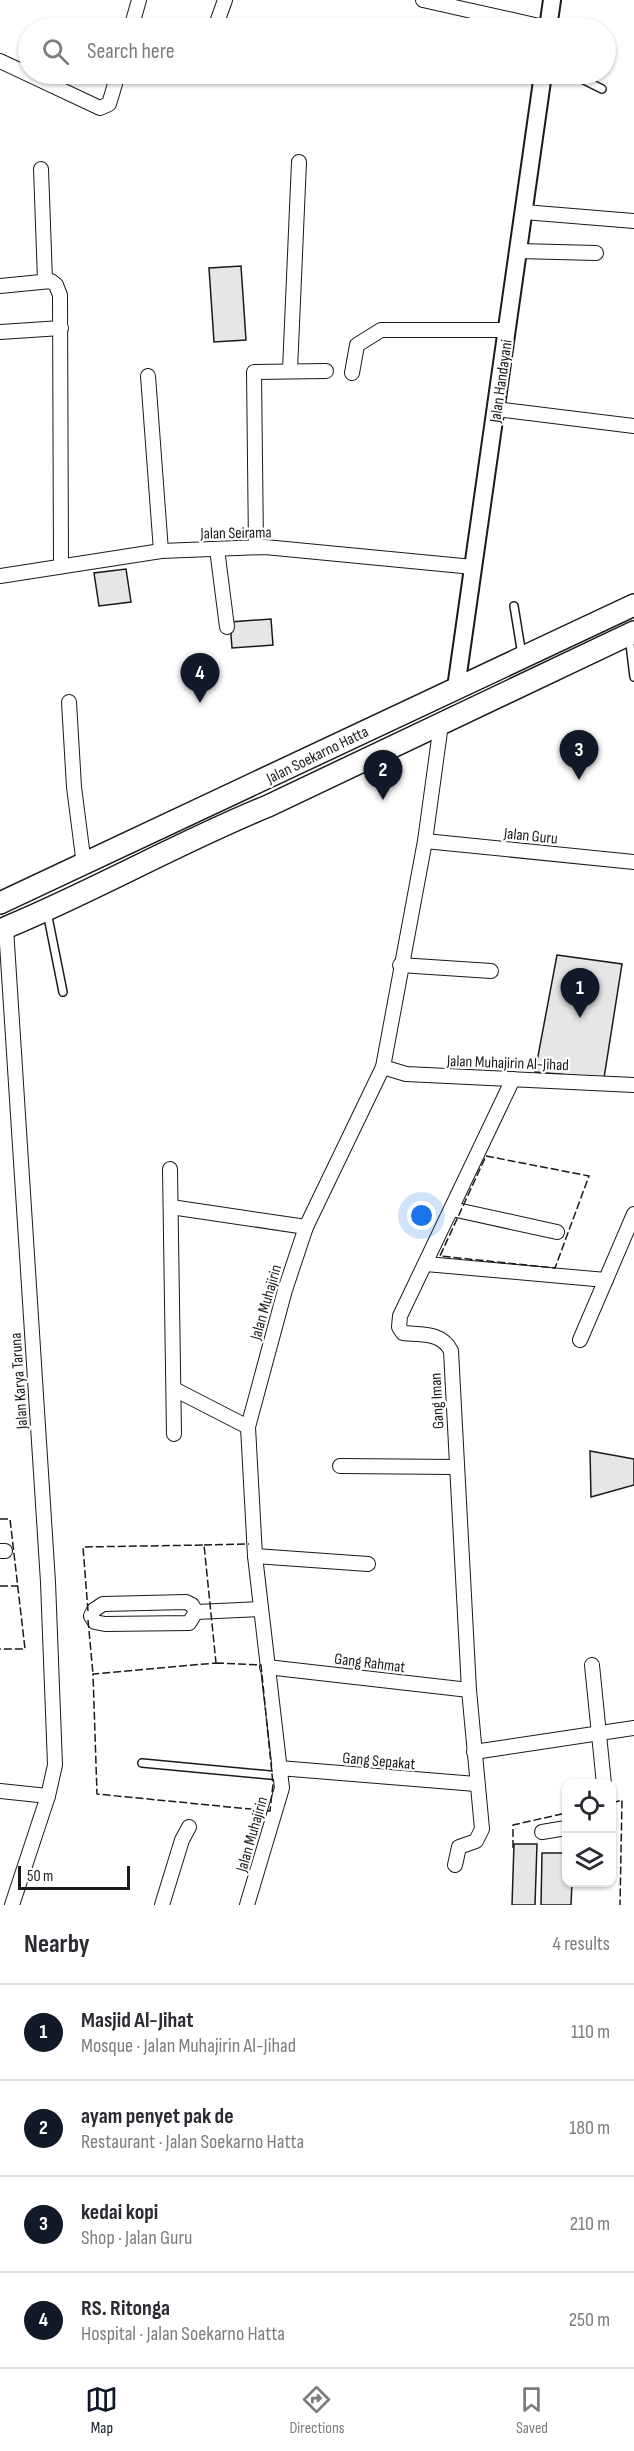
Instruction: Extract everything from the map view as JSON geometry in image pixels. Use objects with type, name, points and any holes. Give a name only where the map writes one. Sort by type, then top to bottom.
[{"type":"main road","name":"Jalan Soekarno Hatta","points":[[0,903],[634,605]]},
{"type":"main road","name":"Jalan Soekarno Hatta","points":[[3,929],[117,878],[213,828],[268,806],[632,633]]},
{"type":"main road","points":[[106,854],[117,878]]},
{"type":"street","points":[[134,18],[139,0]]},
{"type":"street","points":[[219,18],[225,0]]},
{"type":"street","points":[[423,0],[503,18]]},
{"type":"street","points":[[549,18],[552,0]]},
{"type":"street","points":[[0,61],[18,69]]},
{"type":"street","points":[[49,84],[100,108],[109,104],[115,84]]},
{"type":"street","name":"Jalan Handayani","points":[[456,688],[542,84]]},
{"type":"street","points":[[290,370],[299,162]]},
{"type":"street","points":[[41,169],[45,280]]},
{"type":"street","points":[[524,212],[634,221]]},
{"type":"street","points":[[518,251],[596,254]]},
{"type":"street","points":[[0,286],[45,280],[56,285],[60,295],[61,565]]},
{"type":"street","points":[[0,332],[61,328]]},
{"type":"street","points":[[352,373],[357,345],[381,330],[507,330]]},
{"type":"street","points":[[256,547],[253,375],[256,369],[326,371]]},
{"type":"street","points":[[148,376],[161,550]]},
{"type":"street","points":[[496,409],[634,426]]},
{"type":"street","name":"Jalan Seirama","points":[[0,576],[161,550],[256,547],[473,567]]},
{"type":"street","points":[[217,549],[227,627]]},
{"type":"street","points":[[69,702],[74,787],[84,865]]},
{"type":"street","name":"Jalan Muhajirin","points":[[247,1905],[282,1788],[255,1556],[248,1427],[285,1290],[306,1227],[383,1067],[400,965],[425,841],[441,724]]},
{"type":"street","name":"Jalan Guru","points":[[425,841],[634,862]]},
{"type":"street","name":"Jalan Karya Taruna","points":[[3,929],[48,1582],[55,1765],[48,1796],[12,1905]]},
{"type":"street","points":[[400,965],[491,971]]},
{"type":"street","name":"Jalan Muhajirin Al-Jihad","points":[[383,1067],[406,1074],[634,1085]]},
{"type":"street","name":"Gang Iman","points":[[455,1865],[459,1847],[476,1841],[481,1836],[482,1829],[469,1690],[451,1351],[446,1341],[438,1337],[403,1333],[399,1327],[400,1316],[513,1079]]},
{"type":"street","points":[[170,1169],[174,1434]]},
{"type":"street","points":[[171,1207],[306,1227]]},
{"type":"street","points":[[452,1209],[557,1232]]},
{"type":"street","points":[[580,1340],[634,1214]]},
{"type":"street","points":[[426,1264],[606,1280]]},
{"type":"street","points":[[174,1389],[248,1427]]},
{"type":"street","points":[[340,1466],[456,1467]]},
{"type":"street","points":[[255,1556],[368,1564]]},
{"type":"street","points":[[186,1602],[192,1605],[196,1612],[189,1623],[105,1624],[95,1622],[91,1616],[94,1610],[103,1604],[186,1602]]},
{"type":"street","points":[[196,1612],[261,1609]]},
{"type":"street","points":[[592,1665],[601,1733],[604,1779]]},
{"type":"street","name":"Gang Rahmat","points":[[267,1666],[469,1690]]},
{"type":"street","points":[[474,1752],[634,1728]]},
{"type":"street","name":"Gang Sepakat","points":[[280,1772],[476,1784]]},
{"type":"street","points":[[0,1791],[48,1796]]},
{"type":"street","points":[[162,1905],[182,1840],[189,1827]]},
{"type":"street","points":[[542,1832],[562,1829]]},
{"type":"lane","points":[[592,84],[602,89]]},
{"type":"lane","points":[[514,606],[522,657]]},
{"type":"lane","points":[[632,633],[634,677]]},
{"type":"lane","points":[[46,909],[63,992]]},
{"type":"lane","points":[[142,1763],[280,1772]]},
{"type":"building","points":[[241,266],[246,340],[214,342],[209,268]]},
{"type":"building","points":[[126,569],[131,602],[99,606],[94,573]]},
{"type":"building","points":[[271,619],[273,645],[232,648],[230,622]]},
{"type":"building","points":[[557,955],[622,964],[604,1078],[535,1072]]},
{"type":"building","points":[[590,1451],[634,1459],[634,1485],[591,1497]]},
{"type":"building","points":[[514,1844],[537,1844],[535,1905],[512,1905]]},
{"type":"building","points":[[542,1853],[562,1853],[562,1887],[572,1887],[571,1905],[541,1905]]},
{"type":"fence","points":[[486,1156],[589,1176],[555,1268],[440,1256],[486,1156]]},
{"type":"fence","points":[[0,1519],[10,1519],[25,1649],[0,1649]]},
{"type":"fence","points":[[204,1545],[249,1544]]},
{"type":"fence","points":[[88,1611],[83,1547],[204,1545],[216,1663]]},
{"type":"fence","points":[[0,1586],[18,1586]]},
{"type":"fence","points":[[88,1620],[93,1674]]},
{"type":"fence","points":[[216,1663],[261,1665],[273,1784],[270,1811],[97,1794],[93,1674],[216,1663]]},
{"type":"fence","points":[[616,1802],[622,1800],[620,1905]]},
{"type":"fence","points":[[513,1848],[513,1825],[562,1814]]},
{"type":"place","name":"RS. Ritonga","points":[[200,703]]},
{"type":"place","name":"kedai kopi","points":[[579,780]]},
{"type":"place","name":"ayam penyet pak de","points":[[383,800]]},
{"type":"place","name":"Masjid Al-Jihat","points":[[580,1018]]}]
